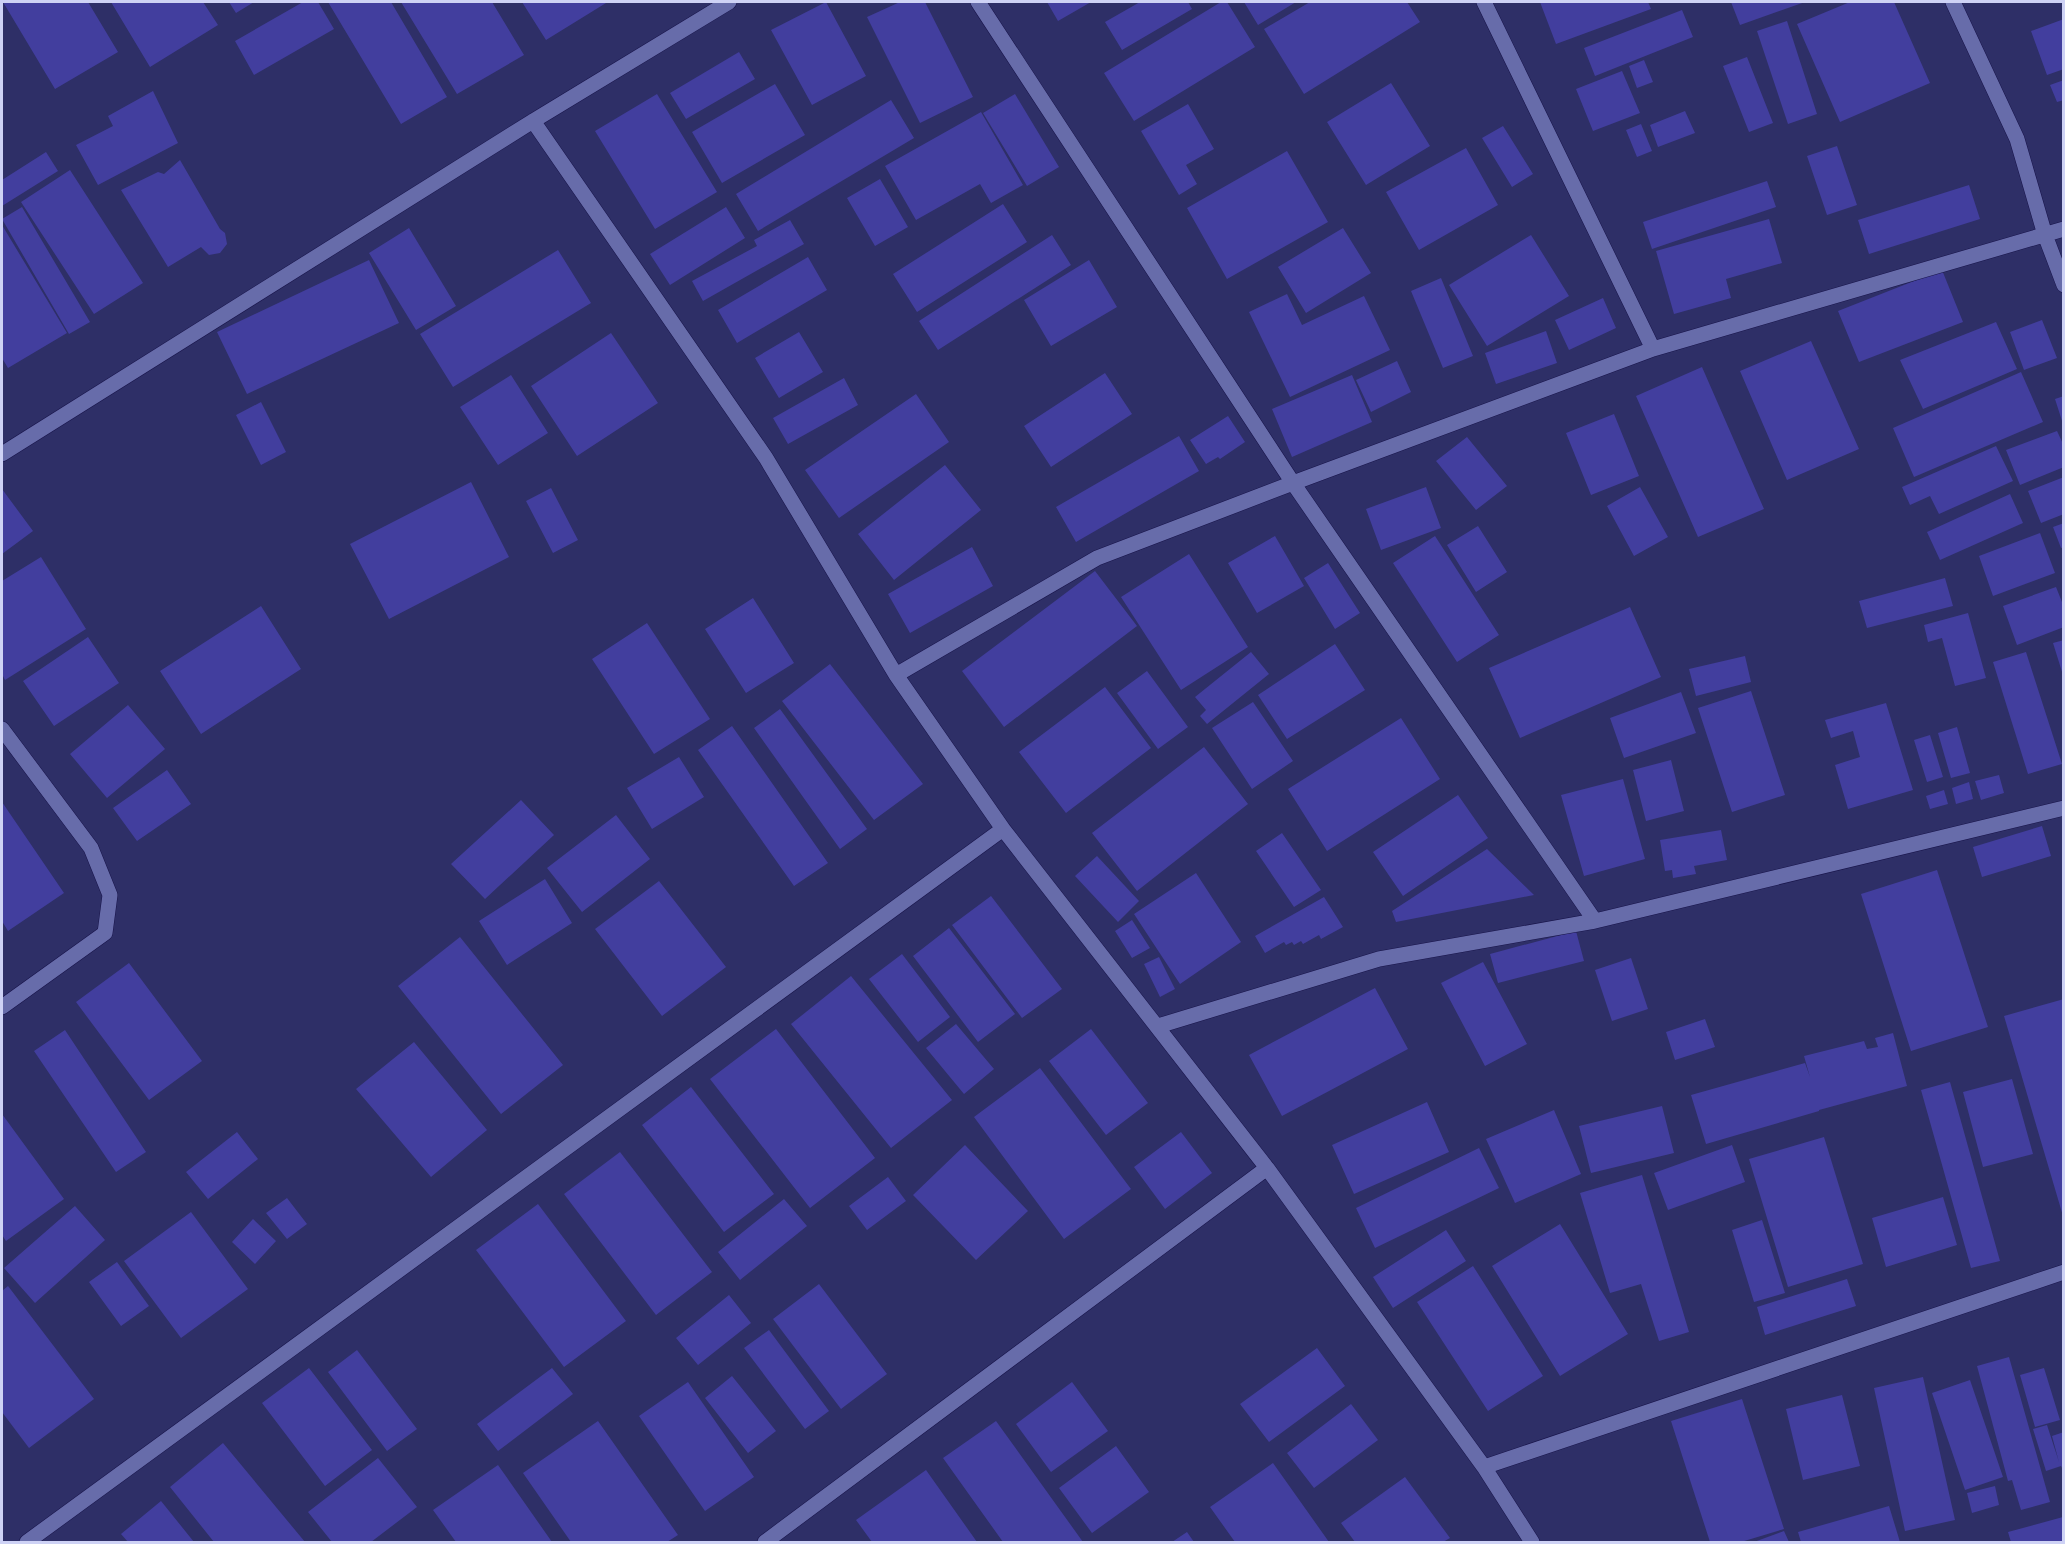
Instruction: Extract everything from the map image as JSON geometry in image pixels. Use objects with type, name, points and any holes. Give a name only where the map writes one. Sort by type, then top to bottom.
[{"type":"street","points":[[2,454],[534,121],[729,2]]},
{"type":"street","points":[[978,2],[1293,483],[1595,921]]},
{"type":"street","points":[[1484,2],[1653,349]]},
{"type":"street","points":[[1953,2],[2017,139],[2045,235],[2064,285]]},
{"type":"street","points":[[534,121],[766,458],[896,675],[1003,829],[1267,1168],[1484,1467],[1529,1541]]},
{"type":"street","points":[[896,675],[1097,558],[1293,483],[1653,349],[2064,229]]},
{"type":"street","points":[[2,729],[91,848],[110,896],[105,933],[2,1007]]},
{"type":"street","points":[[1158,1026],[1379,959],[1595,921],[2064,808]]},
{"type":"street","points":[[27,1542],[1003,829]]},
{"type":"street","points":[[765,1542],[1267,1168]]},
{"type":"street","points":[[1484,1467],[2064,1272]]},
{"type":"building","points":[[3,2],[88,2],[118,52],[55,89]]},
{"type":"building","points":[[111,2],[203,2],[218,25],[150,67]]},
{"type":"building","points":[[229,2],[254,2],[236,13]]},
{"type":"building","points":[[303,2],[318,2],[334,29],[254,75],[235,41]]},
{"type":"building","points":[[328,2],[391,2],[447,97],[401,124]]},
{"type":"building","points":[[401,2],[492,2],[524,55],[457,94]]},
{"type":"building","points":[[522,2],[605,2],[606,3],[546,40]]},
{"type":"building","points":[[826,2],[866,76],[812,105],[771,30]]},
{"type":"building","points":[[900,2],[925,2],[973,97],[920,123],[867,17]]},
{"type":"building","points":[[1047,2],[1091,2],[1058,21]]},
{"type":"building","points":[[1140,2],[1188,2],[1192,9],[1122,50],[1105,22]]},
{"type":"building","points":[[1221,2],[1227,2],[1255,47],[1134,121],[1104,73]]},
{"type":"building","points":[[1244,2],[1296,2],[1258,25]]},
{"type":"building","points":[[1310,2],[1407,2],[1420,22],[1304,94],[1264,29]]},
{"type":"building","points":[[1540,2],[1648,2],[1651,9],[1556,44]]},
{"type":"building","points":[[1731,2],[1805,2],[1740,25]]},
{"type":"building","points":[[1850,2],[1894,2],[1930,83],[1840,122],[1797,24]]},
{"type":"building","points":[[1682,10],[1693,37],[1595,76],[1584,48]]},
{"type":"building","points":[[2064,19],[2064,69],[2047,75],[2031,31]]},
{"type":"building","points":[[1787,21],[1817,114],[1788,124],[1757,31]]},
{"type":"building","points":[[739,52],[755,79],[686,119],[670,93]]},
{"type":"building","points":[[1747,57],[1773,123],[1749,132],[1723,66]]},
{"type":"building","points":[[1644,60],[1653,82],[1637,88],[1629,66]]},
{"type":"building","points":[[1622,71],[1640,113],[1593,131],[1576,89]]},
{"type":"building","points":[[2064,80],[2064,100],[2057,102],[2050,85]]},
{"type":"building","points":[[1391,83],[1430,146],[1366,185],[1327,122]]},
{"type":"building","points":[[775,84],[805,135],[722,183],[692,132]]},
{"type":"building","points":[[153,91],[178,143],[98,185],[76,145],[113,126],[108,116]]},
{"type":"building","points":[[657,94],[717,192],[655,229],[595,131]]},
{"type":"building","points":[[1015,94],[1059,167],[1027,186],[983,113]]},
{"type":"building","points":[[891,100],[914,138],[758,231],[736,194]]},
{"type":"building","points":[[1188,104],[1214,149],[1186,165],[1197,184],[1179,195],[1141,131]]},
{"type":"building","points":[[1685,111],[1695,133],[1658,147],[1650,125]]},
{"type":"building","points":[[981,112],[1023,185],[991,203],[980,184],[916,220],[885,166]]},
{"type":"building","points":[[1641,124],[1652,151],[1637,157],[1626,130]]},
{"type":"building","points":[[1503,126],[1533,174],[1512,187],[1482,138]]},
{"type":"building","points":[[1837,146],[1857,205],[1827,215],[1807,156]]},
{"type":"building","points":[[1466,148],[1498,205],[1419,250],[1386,192]]},
{"type":"building","points":[[1287,151],[1328,222],[1227,279],[1187,208]]},
{"type":"building","points":[[46,152],[58,171],[2,206],[2,180]]},
{"type":"building","points":[[180,160],[220,229],[225,233],[227,244],[220,253],[209,255],[201,247],[168,267],[121,190],[158,172],[164,174]]},
{"type":"building","points":[[70,170],[143,283],[94,314],[21,202]]},
{"type":"building","points":[[880,179],[908,227],[875,246],[847,198]]},
{"type":"building","points":[[1767,181],[1776,207],[1652,249],[1643,222]]},
{"type":"building","points":[[1969,185],[1980,219],[1869,254],[1858,220]]},
{"type":"building","points":[[1003,204],[1027,242],[917,312],[893,274]]},
{"type":"building","points":[[22,207],[90,322],[69,334],[2,219]]},
{"type":"building","points":[[726,207],[745,238],[670,285],[650,254]]},
{"type":"building","points":[[1769,219],[1782,263],[1726,279],[1731,298],[1674,314],[1656,251]]},
{"type":"building","points":[[790,220],[804,244],[703,301],[692,281],[757,246],[754,240]]},
{"type":"building","points":[[2,225],[67,333],[8,368],[2,358]]},
{"type":"building","points":[[409,228],[456,306],[416,330],[369,253]]},
{"type":"building","points":[[1343,228],[1371,273],[1306,313],[1278,267]]},
{"type":"building","points":[[1052,235],[1071,265],[938,350],[919,321]]},
{"type":"building","points":[[1531,235],[1569,296],[1487,346],[1449,285]]},
{"type":"building","points":[[558,250],[591,303],[453,387],[420,334]]},
{"type":"building","points":[[808,257],[827,290],[737,343],[718,310]]},
{"type":"building","points":[[369,260],[399,323],[247,394],[217,332]]},
{"type":"building","points":[[1089,260],[1117,307],[1051,346],[1024,300]]},
{"type":"building","points":[[1942,270],[1963,322],[1859,362],[1838,311]]},
{"type":"building","points":[[1441,278],[1473,356],[1443,368],[1411,291]]},
{"type":"building","points":[[1287,294],[1302,325],[1364,296],[1390,350],[1290,397],[1249,312]]},
{"type":"building","points":[[1603,298],[1616,328],[1569,350],[1555,320]]},
{"type":"building","points":[[2042,320],[2057,358],[2024,370],[2010,332]]},
{"type":"building","points":[[1996,322],[2017,369],[1923,409],[1900,360]]},
{"type":"building","points":[[1546,331],[1557,363],[1496,384],[1485,353]]},
{"type":"building","points":[[799,332],[823,372],[779,398],[755,358]]},
{"type":"building","points":[[611,333],[658,403],[577,456],[531,386]]},
{"type":"building","points":[[1811,341],[1859,449],[1787,480],[1740,371]]},
{"type":"building","points":[[1397,361],[1411,392],[1371,412],[1356,380]]},
{"type":"building","points":[[1702,367],[1764,509],[1698,537],[1636,396]]},
{"type":"building","points":[[2021,372],[2043,422],[1914,477],[1893,428]]},
{"type":"building","points":[[1105,373],[1132,414],[1051,467],[1024,426]]},
{"type":"building","points":[[511,375],[548,433],[498,465],[460,407]]},
{"type":"building","points":[[1352,375],[1372,422],[1292,457],[1272,409]]},
{"type":"building","points":[[844,378],[858,405],[788,444],[773,418]]},
{"type":"building","points":[[916,394],[949,442],[839,518],[805,470]]},
{"type":"building","points":[[2064,396],[2064,424],[2063,424],[2055,399]]},
{"type":"building","points":[[261,402],[286,452],[261,465],[236,415]]},
{"type":"building","points":[[1614,414],[1639,476],[1591,495],[1566,433]]},
{"type":"building","points":[[1228,416],[1245,442],[1220,459],[1218,457],[1206,464],[1190,440]]},
{"type":"building","points":[[2057,431],[2064,446],[2064,467],[2020,485],[2006,450]]},
{"type":"building","points":[[1179,436],[1199,471],[1076,542],[1056,507]]},
{"type":"building","points":[[1467,437],[1507,486],[1476,510],[1436,461]]},
{"type":"building","points":[[1996,446],[2013,481],[1939,514],[1930,496],[1910,505],[1902,487]]},
{"type":"building","points":[[945,465],[981,510],[894,580],[858,534]]},
{"type":"building","points":[[2064,477],[2064,514],[2041,523],[2028,491]]},
{"type":"building","points":[[471,482],[509,557],[389,619],[350,544]]},
{"type":"building","points":[[1426,487],[1441,528],[1381,550],[1366,509]]},
{"type":"building","points":[[1640,487],[1668,537],[1634,556],[1607,506]]},
{"type":"building","points":[[551,488],[578,540],[553,553],[526,501]]},
{"type":"building","points":[[2,489],[33,531],[2,554]]},
{"type":"building","points":[[2010,494],[2023,523],[1940,560],[1927,532]]},
{"type":"building","points":[[2064,523],[2064,547],[2061,548],[2053,527]]},
{"type":"building","points":[[1478,526],[1507,572],[1476,592],[1447,545]]},
{"type":"building","points":[[2040,533],[2055,573],[1993,596],[1979,556]]},
{"type":"building","points":[[1275,536],[1304,586],[1257,613],[1228,563]]},
{"type":"building","points":[[1435,536],[1499,635],[1457,662],[1393,563]]},
{"type":"building","points":[[972,547],[993,586],[910,633],[888,594]]},
{"type":"building","points":[[1189,554],[1248,647],[1181,690],[1121,597]]},
{"type":"building","points":[[41,557],[86,629],[5,680],[2,674],[2,581]]},
{"type":"building","points":[[1328,563],[1360,613],[1335,629],[1304,578]]},
{"type":"building","points":[[1095,571],[1137,626],[1004,727],[962,671]]},
{"type":"building","points":[[1945,578],[1953,606],[1867,628],[1859,601]]},
{"type":"building","points":[[2056,587],[2064,607],[2064,627],[2017,645],[2003,606]]},
{"type":"building","points":[[753,598],[794,663],[746,693],[705,629]]},
{"type":"building","points":[[261,606],[301,669],[201,734],[160,671]]},
{"type":"building","points":[[1630,607],[1661,677],[1520,738],[1489,668]]},
{"type":"building","points":[[1968,613],[1986,678],[1955,686],[1942,638],[1928,642],[1924,625]]},
{"type":"building","points":[[647,623],[710,719],[654,754],[592,659]]},
{"type":"building","points":[[88,637],[119,683],[54,726],[23,681]]},
{"type":"building","points":[[2064,640],[2064,675],[2063,675],[2053,643]]},
{"type":"building","points":[[1335,644],[1365,690],[1287,739],[1258,695]]},
{"type":"building","points":[[1251,652],[1269,674],[1207,724],[1200,716],[1206,710],[1195,697]]},
{"type":"building","points":[[2026,652],[2062,764],[2028,774],[1993,662]]},
{"type":"building","points":[[1745,656],[1751,682],[1696,696],[1689,669]]},
{"type":"building","points":[[830,664],[923,784],[874,820],[782,701]]},
{"type":"building","points":[[1147,671],[1188,727],[1158,749],[1117,693]]},
{"type":"building","points":[[1105,687],[1151,748],[1066,813],[1019,752]]},
{"type":"building","points":[[1751,691],[1785,795],[1732,812],[1698,708]]},
{"type":"building","points":[[1681,692],[1696,733],[1624,758],[1610,718]]},
{"type":"building","points":[[1253,702],[1293,761],[1252,789],[1212,728]]},
{"type":"building","points":[[1886,703],[1913,790],[1848,809],[1835,765],[1860,757],[1853,731],[1831,738],[1825,720]]},
{"type":"building","points":[[128,705],[165,749],[107,798],[70,754]]},
{"type":"building","points":[[780,709],[867,829],[840,849],[754,728]]},
{"type":"building","points":[[1401,718],[1440,779],[1327,851],[1288,789]]},
{"type":"building","points":[[732,726],[828,863],[794,886],[698,750]]},
{"type":"building","points":[[1957,727],[1970,773],[1951,778],[1938,733]]},
{"type":"building","points":[[1930,735],[1943,777],[1927,782],[1914,740]]},
{"type":"building","points":[[1204,747],[1248,804],[1137,891],[1092,833]]},
{"type":"building","points":[[679,757],[704,797],[652,829],[627,788]]},
{"type":"building","points":[[1671,760],[1684,811],[1646,821],[1633,770]]},
{"type":"building","points":[[167,770],[191,804],[137,841],[113,808]]},
{"type":"building","points":[[1999,775],[2004,793],[1981,800],[1975,781]]},
{"type":"building","points":[[1623,779],[1645,859],[1584,876],[1561,795]]},
{"type":"building","points":[[1969,782],[1973,799],[1956,804],[1952,788]]},
{"type":"building","points":[[1944,790],[1948,804],[1930,809],[1926,796]]},
{"type":"building","points":[[1458,795],[1488,838],[1403,896],[1373,852]]},
{"type":"building","points":[[521,800],[554,835],[485,899],[451,864]]},
{"type":"building","points":[[2,802],[64,893],[8,931],[2,921]]},
{"type":"building","points":[[616,815],[650,859],[582,912],[547,868]]},
{"type":"building","points":[[2042,826],[2051,856],[1982,877],[1973,847]]},
{"type":"building","points":[[1721,830],[1727,860],[1694,866],[1696,874],[1673,878],[1672,870],[1665,871],[1660,840]]},
{"type":"building","points":[[1282,833],[1321,890],[1294,907],[1256,851]]},
{"type":"building","points":[[1487,849],[1534,895],[1396,922],[1392,911]]},
{"type":"building","points":[[1097,856],[1139,901],[1118,922],[1075,876]]},
{"type":"building","points":[[1937,870],[1988,1027],[1911,1051],[1861,894]]},
{"type":"building","points":[[1196,873],[1241,942],[1180,984],[1134,914]]},
{"type":"building","points":[[545,879],[572,923],[507,965],[479,921]]},
{"type":"building","points":[[659,881],[726,967],[662,1016],[595,929]]},
{"type":"building","points":[[991,896],[1062,989],[1022,1018],[952,925]]},
{"type":"building","points":[[1324,897],[1343,927],[1321,939],[1319,935],[1303,944],[1301,941],[1294,945],[1292,942],[1286,945],[1284,942],[1265,953],[1255,936]]},
{"type":"building","points":[[1132,920],[1150,948],[1132,958],[1115,931]]},
{"type":"building","points":[[949,928],[1015,1014],[978,1042],[913,956]]},
{"type":"building","points":[[1576,931],[1584,961],[1498,983],[1490,954]]},
{"type":"building","points":[[460,937],[563,1065],[501,1114],[398,986]]},
{"type":"building","points":[[902,954],[950,1017],[918,1042],[869,979]]},
{"type":"building","points":[[1159,957],[1175,989],[1160,997],[1144,964]]},
{"type":"building","points":[[1631,958],[1648,1009],[1612,1021],[1595,970]]},
{"type":"building","points":[[1483,962],[1527,1044],[1485,1066],[1441,983]]},
{"type":"building","points":[[129,963],[202,1061],[149,1100],[76,1002]]},
{"type":"building","points":[[851,976],[952,1100],[891,1148],[791,1024]]},
{"type":"building","points":[[1375,988],[1408,1049],[1282,1116],[1249,1055]]},
{"type":"building","points":[[2064,999],[2064,1216],[2063,1216],[2004,1016]]},
{"type":"building","points":[[1705,1019],[1715,1047],[1675,1060],[1666,1032]]},
{"type":"building","points":[[956,1024],[994,1069],[964,1094],[926,1048]]},
{"type":"building","points":[[776,1029],[875,1158],[810,1208],[710,1079]]},
{"type":"building","points":[[1091,1029],[1148,1103],[1106,1135],[1049,1061]]},
{"type":"building","points":[[65,1030],[146,1152],[116,1172],[34,1051]]},
{"type":"building","points":[[1893,1033],[1907,1086],[1706,1144],[1691,1095],[1805,1063],[1810,1077],[1804,1056],[1864,1041],[1867,1049],[1878,1047],[1875,1038]]},
{"type":"building","points":[[414,1042],[487,1130],[431,1177],[356,1089]]},
{"type":"building","points":[[1040,1068],[1131,1189],[1064,1239],[974,1117]]},
{"type":"building","points":[[2012,1079],[2033,1154],[1983,1167],[1963,1092]]},
{"type":"building","points":[[1950,1082],[2000,1261],[1971,1268],[1921,1090]]},
{"type":"building","points":[[691,1087],[774,1194],[724,1232],[642,1125]]},
{"type":"building","points":[[1427,1102],[1449,1152],[1354,1194],[1332,1145]]},
{"type":"building","points":[[1662,1106],[1674,1153],[1591,1173],[1579,1126]]},
{"type":"building","points":[[1554,1110],[1581,1174],[1515,1203],[1486,1139]]},
{"type":"building","points":[[2,1114],[64,1199],[6,1241],[2,1235]]},
{"type":"building","points":[[237,1132],[258,1159],[208,1199],[186,1172]]},
{"type":"building","points":[[1181,1132],[1212,1173],[1165,1209],[1134,1167]]},
{"type":"building","points":[[1824,1137],[1863,1264],[1788,1287],[1749,1159]]},
{"type":"building","points":[[965,1145],[1028,1211],[976,1260],[913,1195]]},
{"type":"building","points":[[1732,1145],[1745,1182],[1668,1210],[1654,1173]]},
{"type":"building","points":[[1479,1148],[1499,1188],[1375,1248],[1356,1208]]},
{"type":"building","points":[[620,1152],[712,1272],[656,1315],[564,1194]]},
{"type":"building","points":[[1642,1175],[1689,1332],[1659,1341],[1641,1284],[1610,1293],[1580,1193]]},
{"type":"building","points":[[888,1177],[906,1201],[867,1230],[849,1206]]},
{"type":"building","points":[[1943,1197],[1957,1245],[1886,1267],[1872,1218]]},
{"type":"building","points":[[287,1198],[307,1224],[287,1239],[266,1213]]},
{"type":"building","points":[[784,1199],[807,1226],[740,1280],[718,1252]]},
{"type":"building","points":[[538,1204],[626,1321],[564,1367],[476,1250]]},
{"type":"building","points":[[75,1206],[105,1240],[35,1303],[4,1268]]},
{"type":"building","points":[[191,1212],[248,1289],[181,1338],[124,1261]]},
{"type":"building","points":[[253,1219],[276,1241],[255,1264],[232,1242]]},
{"type":"building","points":[[1762,1220],[1785,1293],[1754,1302],[1732,1230]]},
{"type":"building","points":[[1560,1224],[1628,1334],[1560,1376],[1492,1266]]},
{"type":"building","points":[[1446,1230],[1466,1261],[1393,1308],[1373,1277]]},
{"type":"building","points":[[117,1262],[149,1306],[121,1326],[89,1282]]},
{"type":"building","points":[[1473,1266],[1543,1376],[1488,1411],[1417,1302]]},
{"type":"building","points":[[1847,1279],[1856,1306],[1765,1335],[1757,1307]]},
{"type":"building","points":[[819,1284],[887,1374],[841,1409],[773,1319]]},
{"type":"building","points":[[8,1286],[94,1399],[29,1448],[2,1412],[2,1291]]},
{"type":"building","points":[[729,1295],[751,1323],[698,1365],[676,1338]]},
{"type":"building","points":[[769,1330],[829,1411],[805,1429],[744,1348]]},
{"type":"building","points":[[1317,1348],[1345,1386],[1269,1442],[1240,1404]]},
{"type":"building","points":[[357,1350],[417,1429],[387,1451],[328,1372]]},
{"type":"building","points":[[2009,1357],[2050,1502],[2021,1510],[2012,1480],[2008,1481],[1977,1366]]},
{"type":"building","points":[[309,1368],[372,1450],[325,1486],[262,1403]]},
{"type":"building","points":[[552,1368],[573,1394],[498,1451],[477,1424]]},
{"type":"building","points":[[2044,1368],[2060,1420],[2035,1427],[2020,1375]]},
{"type":"building","points":[[732,1376],[776,1431],[748,1453],[705,1398]]},
{"type":"building","points":[[1923,1377],[1955,1520],[1905,1531],[1874,1388]]},
{"type":"building","points":[[1970,1380],[2003,1477],[1965,1490],[1932,1393]]},
{"type":"building","points":[[688,1382],[754,1477],[705,1511],[639,1416]]},
{"type":"building","points":[[1072,1382],[1108,1431],[1051,1472],[1016,1424]]},
{"type":"building","points":[[1842,1395],[1860,1466],[1803,1480],[1786,1409]]},
{"type":"building","points":[[1742,1399],[1784,1529],[1741,1542],[1710,1542],[1671,1421]]},
{"type":"building","points":[[1351,1404],[1378,1440],[1314,1488],[1287,1453]]},
{"type":"building","points":[[598,1421],[678,1535],[667,1542],[571,1542],[523,1473]]},
{"type":"building","points":[[996,1421],[1083,1542],[1003,1542],[943,1458]]},
{"type":"building","points":[[2047,1425],[2059,1462],[2052,1436],[2064,1432],[2064,1472],[2061,1466],[2046,1471],[2033,1429]]},
{"type":"building","points":[[223,1443],[305,1542],[214,1542],[170,1487]]},
{"type":"building","points":[[1116,1446],[1149,1492],[1092,1533],[1059,1488]]},
{"type":"building","points":[[378,1458],[417,1507],[371,1542],[332,1542],[308,1512]]},
{"type":"building","points":[[1273,1463],[1329,1542],[1235,1542],[1210,1507]]},
{"type":"building","points":[[498,1465],[552,1542],[456,1542],[433,1510]]},
{"type":"building","points":[[926,1470],[977,1542],[872,1542],[856,1520]]},
{"type":"building","points":[[1405,1477],[1450,1538],[1443,1542],[1355,1542],[1341,1523]]},
{"type":"building","points":[[1995,1486],[1999,1505],[1972,1513],[1967,1493]]},
{"type":"building","points":[[161,1501],[194,1542],[128,1542],[121,1534]]},
{"type":"building","points":[[1889,1506],[1900,1542],[1801,1542],[1798,1532]]},
{"type":"building","points":[[2063,1517],[2064,1542],[2011,1542],[2008,1532]]},
{"type":"building","points":[[1784,1531],[1789,1542],[1754,1542]]},
{"type":"building","points":[[1187,1532],[1194,1542],[1172,1542]]}]
